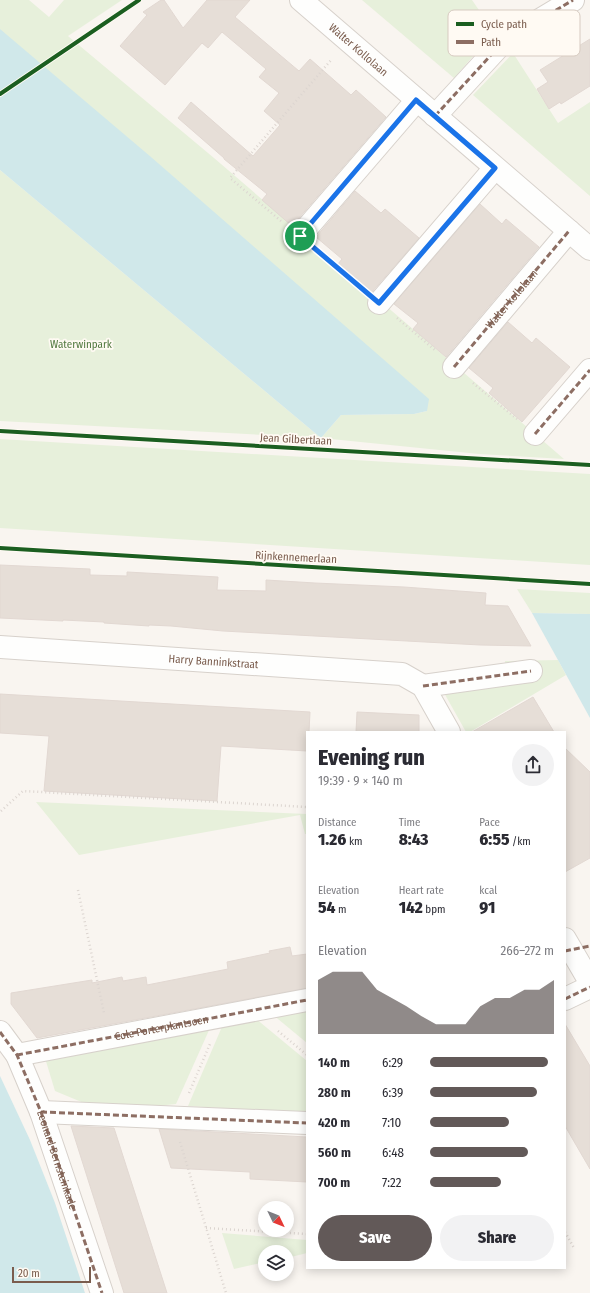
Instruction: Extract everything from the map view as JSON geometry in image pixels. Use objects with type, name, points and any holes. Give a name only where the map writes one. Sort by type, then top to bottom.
[{"type":"street","name":"Walter Kollolaan","points":[[301,0],[590,249]]},
{"type":"street","points":[[556,10],[573,0]]},
{"type":"street","points":[[435,116],[490,56]]},
{"type":"street","points":[[300,236],[416,100]]},
{"type":"street","points":[[379,303],[495,168]]},
{"type":"street","name":"Walter kollolaan","points":[[454,367],[569,231]]},
{"type":"street","points":[[535,434],[590,370]]},
{"type":"street","name":"Harry Banninkstraat","points":[[0,647],[402,674],[423,686]]},
{"type":"street","points":[[448,731],[423,686],[531,671]]},
{"type":"street","points":[[573,946],[590,982]]},
{"type":"street","points":[[566,999],[590,987]]},
{"type":"street","name":"Cole Porterplantsoen","points":[[17,1055],[306,1000]]},
{"type":"street","name":"Leonard Bernsteinkade","points":[[0,1032],[17,1055],[41,1112],[102,1293]]},
{"type":"street","points":[[41,1112],[306,1123]]},
{"type":"path","points":[[348,41],[230,178],[535,434]]},
{"type":"path","points":[[1,811],[24,791],[306,807]]},
{"type":"path","points":[[78,890],[110,1037]]},
{"type":"path","points":[[253,1010],[306,1054]]},
{"type":"path","points":[[222,1016],[179,1118],[180,1145],[226,1293]]},
{"type":"path","points":[[206,1228],[306,1234]]},
{"type":"path","points":[[566,1234],[574,1248]]},
{"type":"green space","points":[[0,0],[29,0],[49,17],[64,0],[122,0],[68,36],[214,158],[564,459],[479,454],[321,438],[341,415],[414,414],[427,411],[0,31]]},
{"type":"green space","points":[[362,0],[472,0],[479,10],[448,10],[448,56],[473,56],[454,78]]},
{"type":"green space","points":[[510,56],[515,56],[558,123],[590,102],[590,196],[473,95]]},
{"type":"green space","name":"Waterwinpark","points":[[0,170],[321,438],[0,421]]},
{"type":"green space","points":[[0,439],[590,474],[590,565],[0,528]]},
{"type":"green space","points":[[517,589],[590,593],[590,614],[532,613]]},
{"type":"green space","points":[[558,660],[566,675],[472,731],[465,731],[443,691],[504,681],[505,661]]},
{"type":"green space","points":[[36,802],[306,814],[306,834],[300,815],[79,855]]},
{"type":"green space","points":[[306,1008],[306,1042],[272,1014]]},
{"type":"green space","points":[[255,1018],[306,1060],[306,1113],[188,1106],[224,1022]]},
{"type":"green space","points":[[210,1028],[176,1104],[117,1110],[96,1108],[55,1091],[45,1058]]},
{"type":"green space","points":[[222,1233],[306,1240],[306,1253],[294,1256],[294,1245],[258,1245],[258,1264],[234,1269]]},
{"type":"water","points":[[0,29],[151,157],[429,399],[427,411],[414,414],[341,415],[321,438],[0,170]]},
{"type":"water","points":[[532,613],[590,614],[590,718]]},
{"type":"water","points":[[0,1076],[30,1140],[55,1203],[85,1293],[0,1293]]},
{"type":"building","points":[[161,0],[164,0],[183,28],[207,0],[250,0],[235,17],[299,71],[310,59],[351,95],[356,90],[386,117],[292,226],[262,200],[267,194],[224,159],[178,118],[191,102],[253,156],[280,125],[264,111],[279,93],[259,77],[266,69],[222,32],[208,48],[202,43],[165,85],[120,46],[147,15],[143,12]]},
{"type":"building","points":[[590,39],[590,86],[561,104],[560,102],[549,109],[537,89],[548,82],[540,70],[563,56],[580,56],[580,45]]},
{"type":"building","points":[[355,191],[381,213],[385,209],[419,238],[371,293],[338,264],[342,259],[316,237]]},
{"type":"building","points":[[480,204],[502,224],[506,219],[539,247],[446,357],[413,329],[418,323],[394,304]]},
{"type":"building","points":[[508,322],[532,343],[536,338],[570,367],[522,422],[489,393],[493,388],[469,368]]},
{"type":"building","points":[[0,565],[90,569],[90,575],[127,576],[127,572],[218,577],[217,590],[266,591],[266,580],[486,593],[485,605],[508,606],[531,646],[480,645],[223,631],[104,622],[0,618]]},
{"type":"building","points":[[0,694],[310,712],[309,731],[306,731],[306,751],[221,746],[217,801],[44,791],[49,736],[0,733]]},
{"type":"building","points":[[533,697],[553,731],[474,731]]},
{"type":"building","points":[[357,712],[419,715],[419,731],[356,731]]},
{"type":"building","points":[[566,749],[590,772],[590,858],[566,871]]},
{"type":"building","points":[[290,947],[292,956],[306,954],[306,988],[37,1038],[11,1004],[11,993],[92,980],[92,983],[122,977],[123,981],[146,977],[147,985],[228,969],[227,962],[270,953],[269,951]]},
{"type":"building","points":[[566,1026],[590,1066],[590,1169],[566,1128]]},
{"type":"building","points":[[71,1126],[114,1128],[167,1293],[124,1293]]},
{"type":"building","points":[[159,1129],[306,1137],[306,1182],[250,1179],[250,1172],[171,1168]]},
{"type":"marked path","points":[[556,10],[573,0]]},
{"type":"marked path","points":[[435,116],[490,56]]},
{"type":"marked path","points":[[300,236],[417,100]]},
{"type":"marked path","points":[[379,303],[495,168]]},
{"type":"marked path","points":[[454,367],[569,231]]},
{"type":"marked path","points":[[535,434],[590,370]]},
{"type":"marked path","points":[[423,686],[531,671]]},
{"type":"marked path","points":[[566,951],[590,946]]},
{"type":"marked path","points":[[566,999],[590,987]]},
{"type":"marked path","points":[[17,1055],[306,1000]]},
{"type":"marked path","points":[[0,1032],[17,1055],[41,1112],[102,1293]]},
{"type":"marked path","points":[[41,1112],[306,1123]]},
{"type":"cycle path","points":[[0,94],[139,0]]},
{"type":"cycle path","name":"Jean Gilbertlaan","points":[[0,431],[590,465]]},
{"type":"cycle path","name":"Rijnkennemerlaan","points":[[0,548],[590,584]]},
{"type":"route","points":[[416,100],[495,168],[379,303],[300,236],[416,100]]}]
